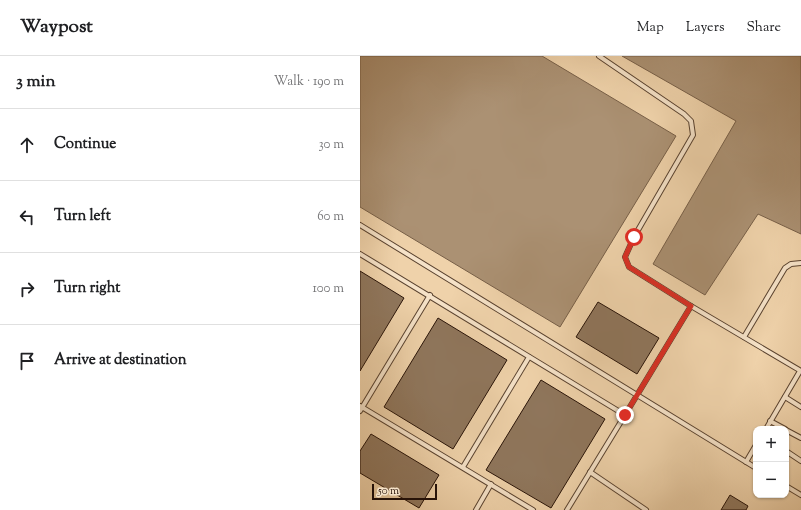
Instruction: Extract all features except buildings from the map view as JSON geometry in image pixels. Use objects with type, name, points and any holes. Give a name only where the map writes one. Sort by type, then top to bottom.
[{"type":"lane","points":[[599,56],[684,114],[691,121],[693,135],[634,237],[625,257],[629,267],[800,371],[768,426]]},
{"type":"lane","points":[[360,225],[753,466]]},
{"type":"lane","points":[[360,254],[625,415]]},
{"type":"lane","points":[[744,337],[785,268],[791,264],[801,263]]},
{"type":"lane","points":[[430,296],[361,408],[533,510]]},
{"type":"lane","points":[[567,510],[638,396],[691,306]]},
{"type":"lane","points":[[462,467],[529,357]]},
{"type":"lane","points":[[784,397],[801,407]]},
{"type":"lane","points":[[770,421],[779,426]]},
{"type":"lane","points":[[789,431],[801,438]]},
{"type":"lane","points":[[746,462],[753,450]]},
{"type":"lane","points":[[789,453],[801,461]]},
{"type":"lane","points":[[590,472],[646,510]]},
{"type":"lane","points":[[476,510],[491,484]]},
{"type":"lane","points":[[789,488],[801,495]]},
{"type":"shaded area","points":[[360,56],[542,56],[676,136],[560,327],[360,207]]},
{"type":"shaded area","points":[[622,56],[801,56],[801,234],[758,214],[705,295],[653,264],[736,121]]},
{"type":"route","points":[[625,415],[638,396],[691,306],[629,267],[625,257],[634,237]]}]
